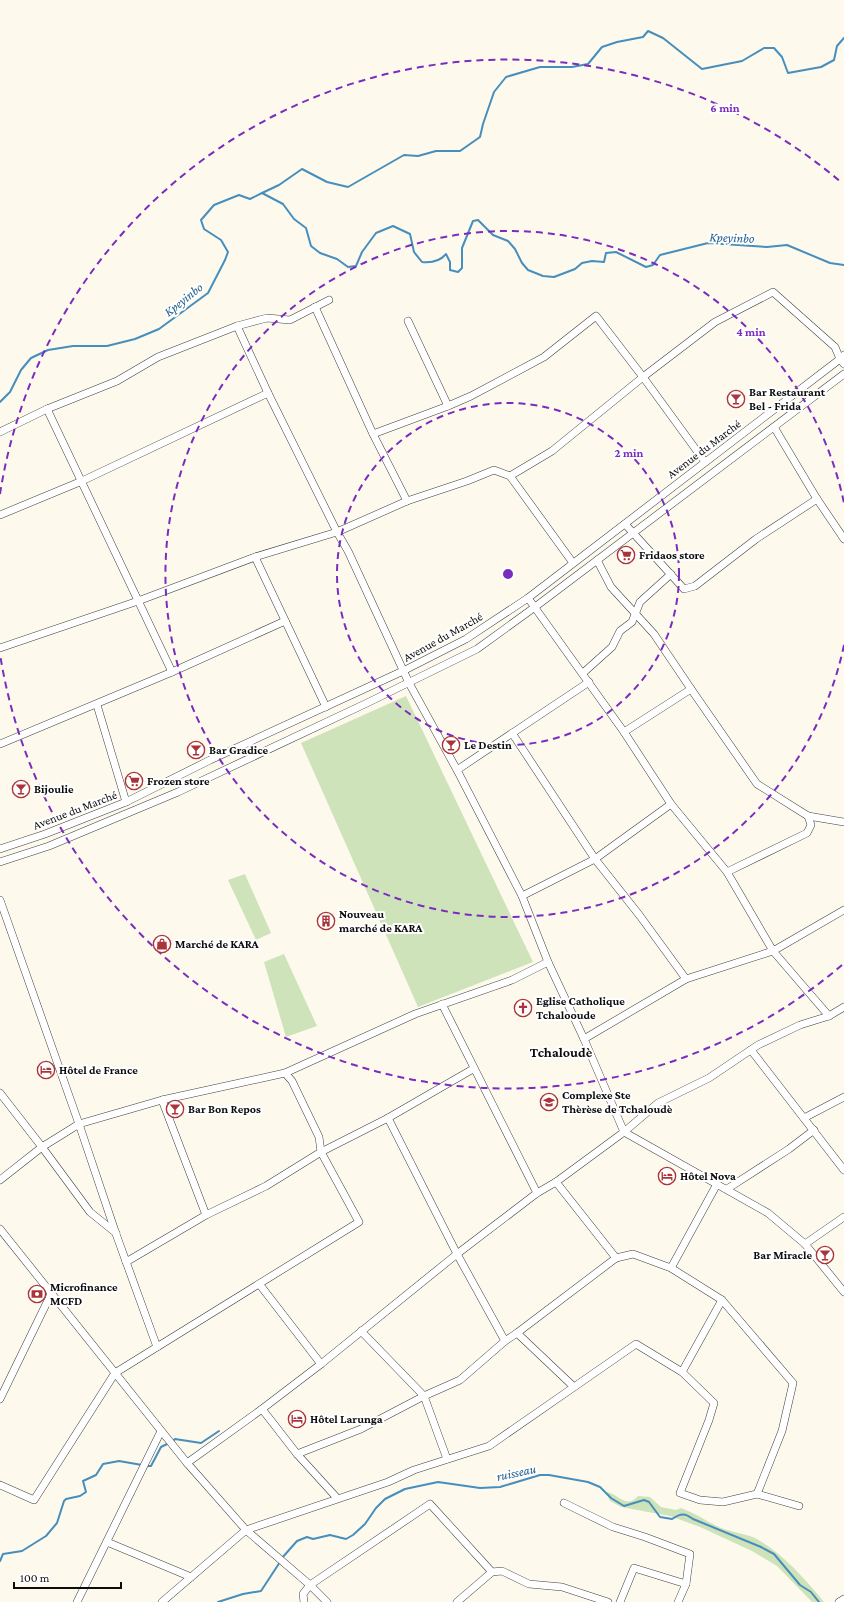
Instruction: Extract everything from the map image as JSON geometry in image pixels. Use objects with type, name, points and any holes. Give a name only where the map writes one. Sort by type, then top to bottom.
[{"type":"street","points":[[510,476],[552,451],[643,377],[715,322],[773,292],[835,347],[843,359]]},
{"type":"street","points":[[0,432],[47,409],[117,381],[158,357],[237,326],[267,318],[290,320],[328,300]]},
{"type":"street","points":[[316,307],[373,434],[407,501]]},
{"type":"street","points":[[373,434],[471,396],[544,357],[596,316],[705,462]]},
{"type":"street","points":[[408,321],[448,406]]},
{"type":"street","points":[[237,326],[268,393],[337,532],[351,557],[403,671],[457,770],[522,896],[548,962],[584,1039],[624,1132],[768,1213],[805,1244],[844,1292]]},
{"type":"street","name":"Avenue du Marché","points":[[0,849],[45,834],[126,802],[403,671],[466,639],[528,598],[705,462],[843,359]]},
{"type":"street","name":"Avenue du Marché","points":[[0,862],[49,846],[178,792],[409,683],[476,649],[535,607],[844,374]]},
{"type":"street","points":[[0,515],[82,481],[268,393]]},
{"type":"street","points":[[47,409],[172,672]]},
{"type":"street","points":[[774,427],[817,499],[844,539]]},
{"type":"street","points":[[0,648],[138,601],[256,557],[337,532],[407,501],[467,481],[494,470],[510,476],[572,563]]},
{"type":"street","points":[[625,524],[632,534],[684,589],[695,586],[756,539],[817,499]]},
{"type":"street","points":[[256,557],[326,707]]},
{"type":"street","points":[[597,560],[611,587],[635,611],[654,634],[757,784],[808,816],[844,822]]},
{"type":"street","points":[[583,674],[612,648],[620,631],[632,622],[635,611],[640,602],[671,574]]},
{"type":"street","points":[[528,598],[624,732],[671,804],[727,872],[773,951],[829,1016]]},
{"type":"street","points":[[0,744],[96,705],[285,621]]},
{"type":"street","points":[[457,770],[589,682]]},
{"type":"street","points":[[624,732],[691,689]]},
{"type":"street","points":[[96,705],[126,802]]},
{"type":"street","points":[[512,733],[595,859],[640,916],[686,979]]},
{"type":"street","points":[[172,779],[178,792]]},
{"type":"street","points":[[522,896],[595,859],[671,804]]},
{"type":"street","points":[[727,872],[807,833],[811,825],[808,816]]},
{"type":"street","points":[[45,834],[49,846]]},
{"type":"street","points":[[0,900],[3,915],[79,1124],[116,1234],[157,1347]]},
{"type":"street","points":[[584,1039],[686,979],[773,951],[844,910]]},
{"type":"street","points":[[0,1180],[42,1148],[79,1124],[162,1100],[285,1073],[416,1014],[512,980],[548,962]]},
{"type":"street","points":[[442,1004],[473,1069],[537,1193]]},
{"type":"street","points":[[187,1463],[321,1364],[457,1254],[537,1193],[556,1182],[624,1132],[658,1103],[709,1078],[751,1050],[800,1025],[829,1016],[844,1008]]},
{"type":"street","points":[[751,1050],[844,1170]]},
{"type":"street","points":[[126,1262],[206,1215],[266,1186],[321,1152],[388,1118],[473,1069]]},
{"type":"street","points":[[0,1484],[34,1500],[115,1373],[260,1285],[359,1222],[321,1152],[319,1137],[316,1130],[292,1082],[285,1073]]},
{"type":"street","points":[[0,1093],[90,1212],[116,1234]]},
{"type":"street","points":[[804,1118],[844,1097]]},
{"type":"street","points":[[162,1100],[206,1215]]},
{"type":"street","points":[[388,1118],[457,1254],[504,1341]]},
{"type":"street","points":[[727,1189],[789,1149],[814,1130]]},
{"type":"street","points":[[556,1182],[616,1258]]},
{"type":"street","points":[[671,1268],[717,1184]]},
{"type":"street","points":[[805,1244],[844,1217]]},
{"type":"street","points":[[0,1229],[187,1463],[246,1530],[310,1585],[327,1602]]},
{"type":"street","points":[[297,1454],[360,1429],[424,1396],[460,1380],[504,1341],[517,1333],[616,1258],[633,1254],[671,1268],[722,1300],[793,1383],[782,1431],[758,1494]]},
{"type":"street","points":[[260,1285],[321,1364]]},
{"type":"street","points":[[0,1399],[51,1294]]},
{"type":"street","points":[[682,1372],[722,1300]]},
{"type":"street","points":[[361,1331],[424,1396],[447,1459]]},
{"type":"street","points":[[517,1333],[574,1387]]},
{"type":"street","points":[[162,1602],[246,1530],[388,1482],[402,1475],[447,1459],[489,1446],[636,1344],[682,1372],[714,1403],[709,1420],[680,1493],[700,1500],[724,1502],[758,1494],[799,1506]]},
{"type":"street","points":[[262,1409],[297,1454],[337,1498]]},
{"type":"street","points":[[77,1602],[161,1431]]},
{"type":"street","points":[[564,1503],[614,1527],[690,1554],[686,1584],[678,1602]]},
{"type":"street","points":[[304,1602],[303,1594],[310,1585],[430,1504],[492,1572]]},
{"type":"street","points":[[107,1542],[191,1577]]},
{"type":"street","points":[[620,1602],[634,1568],[686,1584]]},
{"type":"street","points":[[457,1602],[492,1572],[502,1570],[529,1584],[562,1588],[608,1602]]},
{"type":"street","points":[[839,1602],[844,1599]]},
{"type":"green space","points":[[406,696],[533,962],[418,1007],[301,743]]},
{"type":"green space","points":[[245,874],[271,933],[256,940],[228,880]]},
{"type":"green space","points":[[284,954],[317,1026],[286,1037],[264,962]]},
{"type":"green space","points":[[606,1492],[626,1501],[634,1500],[638,1496],[650,1497],[661,1507],[676,1510],[681,1508],[714,1525],[757,1539],[785,1560],[802,1576],[824,1602],[812,1602],[777,1566],[752,1551],[700,1527],[670,1516],[621,1507],[610,1501]]},
{"type":"waterway","points":[[262,193],[279,185],[302,169],[327,182],[348,187],[404,155],[418,156],[436,151],[460,151],[480,137],[494,92],[506,77],[540,67],[572,67],[588,64],[602,47],[617,42],[643,37],[648,31],[663,38],[702,69],[742,61],[764,48],[774,48],[782,57],[788,73],[821,67],[834,60],[837,46],[844,38]]},
{"type":"waterway","name":"Kpeyinbo","points":[[0,402],[10,392],[21,370],[31,358],[48,350],[73,346],[107,346],[135,339],[159,329],[208,293],[228,252],[221,240],[204,229],[201,220],[214,205],[239,195],[250,199],[262,193],[283,204],[294,219],[306,228],[311,246],[320,253],[337,259],[348,267],[356,266],[362,252],[376,233],[393,226],[410,234],[414,252],[422,262],[435,261],[446,254],[450,262],[450,270],[458,272],[462,268],[462,248],[473,221],[478,220],[493,235],[508,241],[515,249],[522,263],[528,270],[543,276],[554,277],[575,269],[582,263],[592,261],[604,262],[606,253],[616,252],[646,267],[653,265],[660,255],[708,243],[767,247],[787,245],[830,263],[844,265]]},
{"type":"waterway","name":"ruisseau","points":[[173,1441],[175,1439],[201,1443],[219,1431]]},
{"type":"waterway","name":"ruisseau","points":[[146,1466],[151,1466],[161,1447],[169,1443]]},
{"type":"waterway","name":"ruisseau","points":[[0,1561],[3,1554],[22,1551],[46,1536],[57,1523],[64,1501],[66,1499],[80,1496],[86,1492],[83,1481],[96,1475],[103,1464],[119,1461],[142,1465]]},
{"type":"waterway","name":"ruisseau","points":[[282,1558],[297,1541],[307,1537],[313,1539],[330,1535],[346,1539],[365,1524],[376,1508],[385,1499],[405,1489],[438,1482],[480,1488],[500,1487],[540,1475],[549,1475],[588,1482],[600,1487],[611,1498],[624,1506],[644,1500],[649,1502],[660,1517],[672,1519],[680,1515],[685,1515],[761,1547],[774,1554],[800,1585],[811,1592],[819,1602]]},
{"type":"waterway","name":"ruisseau","points":[[218,1602],[243,1594],[261,1591],[280,1562]]},
{"type":"place","name":"Bar Restaurant Bel - Frida","points":[[736,399]]},
{"type":"place","name":"Fridaos store","points":[[626,555]]},
{"type":"place","name":"Le Destin","points":[[451,745]]},
{"type":"place","name":"Bar Gradice","points":[[196,750]]},
{"type":"place","name":"Frozen store","points":[[134,781]]},
{"type":"place","name":"Bijoulie","points":[[21,789]]},
{"type":"place","name":"Nouveau marché de KARA","points":[[326,921]]},
{"type":"place","name":"Marché de KARA","points":[[162,944]]},
{"type":"place","name":"Eglise Catholique Tchalooude","points":[[523,1008]]},
{"type":"place","name":"Hôtel de France","points":[[46,1070]]},
{"type":"place","name":"Complexe Ste Thèrèse de Tchaloudè","points":[[549,1102]]},
{"type":"place","name":"Bar Bon Repos","points":[[175,1109]]},
{"type":"place","name":"Hôtel Nova","points":[[667,1176]]},
{"type":"place","name":"Bar Miracle","points":[[825,1255]]},
{"type":"place","name":"Microfinance MCFD","points":[[37,1294]]},
{"type":"place","name":"Hôtel Larunga","points":[[297,1419]]},
{"type":"district","name":"Tchaloudè","points":[[561,1052]]}]
